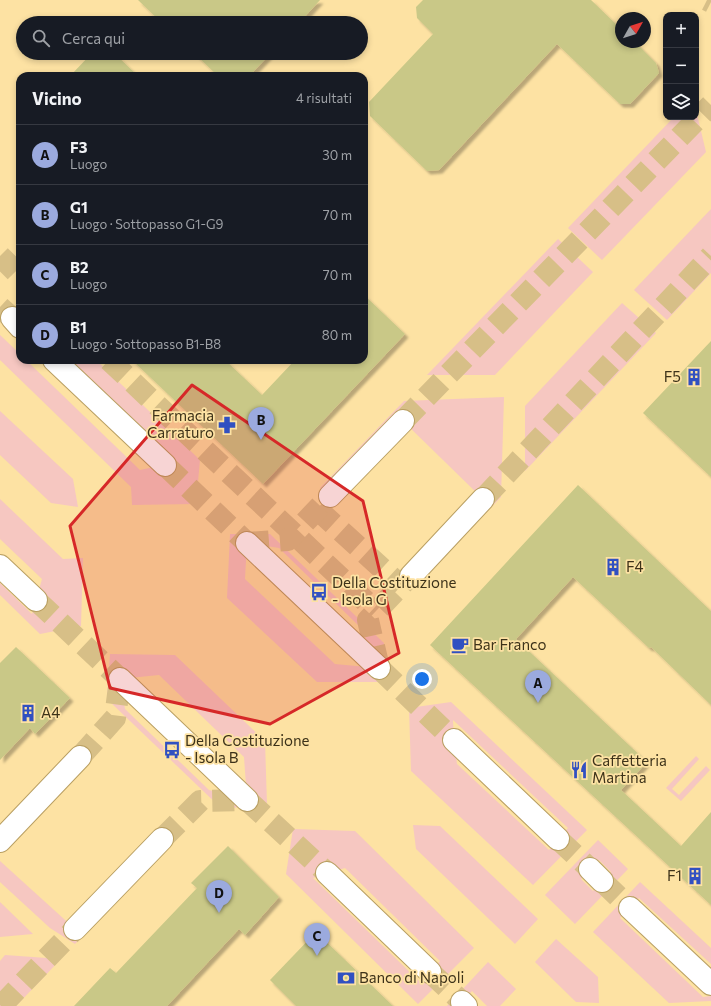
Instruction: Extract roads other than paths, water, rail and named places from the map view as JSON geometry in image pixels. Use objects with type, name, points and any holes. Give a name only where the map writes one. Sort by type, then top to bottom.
[{"type":"main road","points":[[58,364],[166,465]]},
{"type":"main road","points":[[330,496],[403,422]]},
{"type":"main road","points":[[411,576],[483,499]]},
{"type":"main road","points":[[247,543],[379,668]]},
{"type":"main road","points":[[0,566],[36,600]]},
{"type":"main road","points":[[120,679],[247,800]]},
{"type":"main road","points":[[454,740],[558,839]]},
{"type":"main road","points":[[0,841],[80,757]]},
{"type":"main road","points":[[75,929],[162,839]]},
{"type":"main road","points":[[327,873],[430,972]]},
{"type":"main road","points":[[630,908],[711,984]]},
{"type":"tunnel","points":[[707,0],[711,2]]},
{"type":"tunnel","points":[[403,421],[711,105]]},
{"type":"tunnel","points":[[0,256],[16,272]]},
{"type":"tunnel","points":[[483,499],[711,256]]},
{"type":"tunnel","points":[[0,307],[12,318]]},
{"type":"tunnel","points":[[113,364],[376,611]]},
{"type":"tunnel","points":[[165,465],[247,543]]},
{"type":"tunnel","points":[[247,543],[288,540],[328,498]]},
{"type":"tunnel","points":[[317,509],[401,586]]},
{"type":"tunnel","points":[[379,668],[368,620],[410,576]]},
{"type":"tunnel","points":[[36,600],[120,679]]},
{"type":"tunnel","points":[[379,668],[454,740]]},
{"type":"tunnel","points":[[80,757],[115,718],[120,679]]},
{"type":"tunnel","points":[[162,839],[200,801],[247,800]]},
{"type":"tunnel","points":[[247,800],[327,873]]},
{"type":"tunnel","points":[[558,839],[590,869]]},
{"type":"tunnel","points":[[602,881],[630,908]]},
{"type":"tunnel","points":[[1,1006],[75,929]]},
{"type":"tunnel","points":[[430,972],[462,1002]]},
{"type":"place","name":"F5","points":[[694,377]]},
{"type":"place","name":"Farmacia Carraturo","points":[[227,425]]},
{"type":"place","name":"G1","points":[[261,440]]},
{"type":"place","name":"F4","points":[[613,567]]},
{"type":"place","name":"Della Costituzione - Isola G","points":[[319,592]]},
{"type":"place","name":"Bar Franco","points":[[460,645]]},
{"type":"place","name":"F3","points":[[538,703]]},
{"type":"place","name":"A4","points":[[28,713]]},
{"type":"place","name":"Della Costituzione - Isola B","points":[[172,750]]},
{"type":"place","name":"Caffetteria Martina","points":[[579,770]]},
{"type":"place","name":"F1","points":[[695,876]]},
{"type":"place","name":"B1","points":[[219,913]]},
{"type":"place","name":"B2","points":[[317,956]]},
{"type":"place","name":"Banco di Napoli","points":[[346,978]]}]
